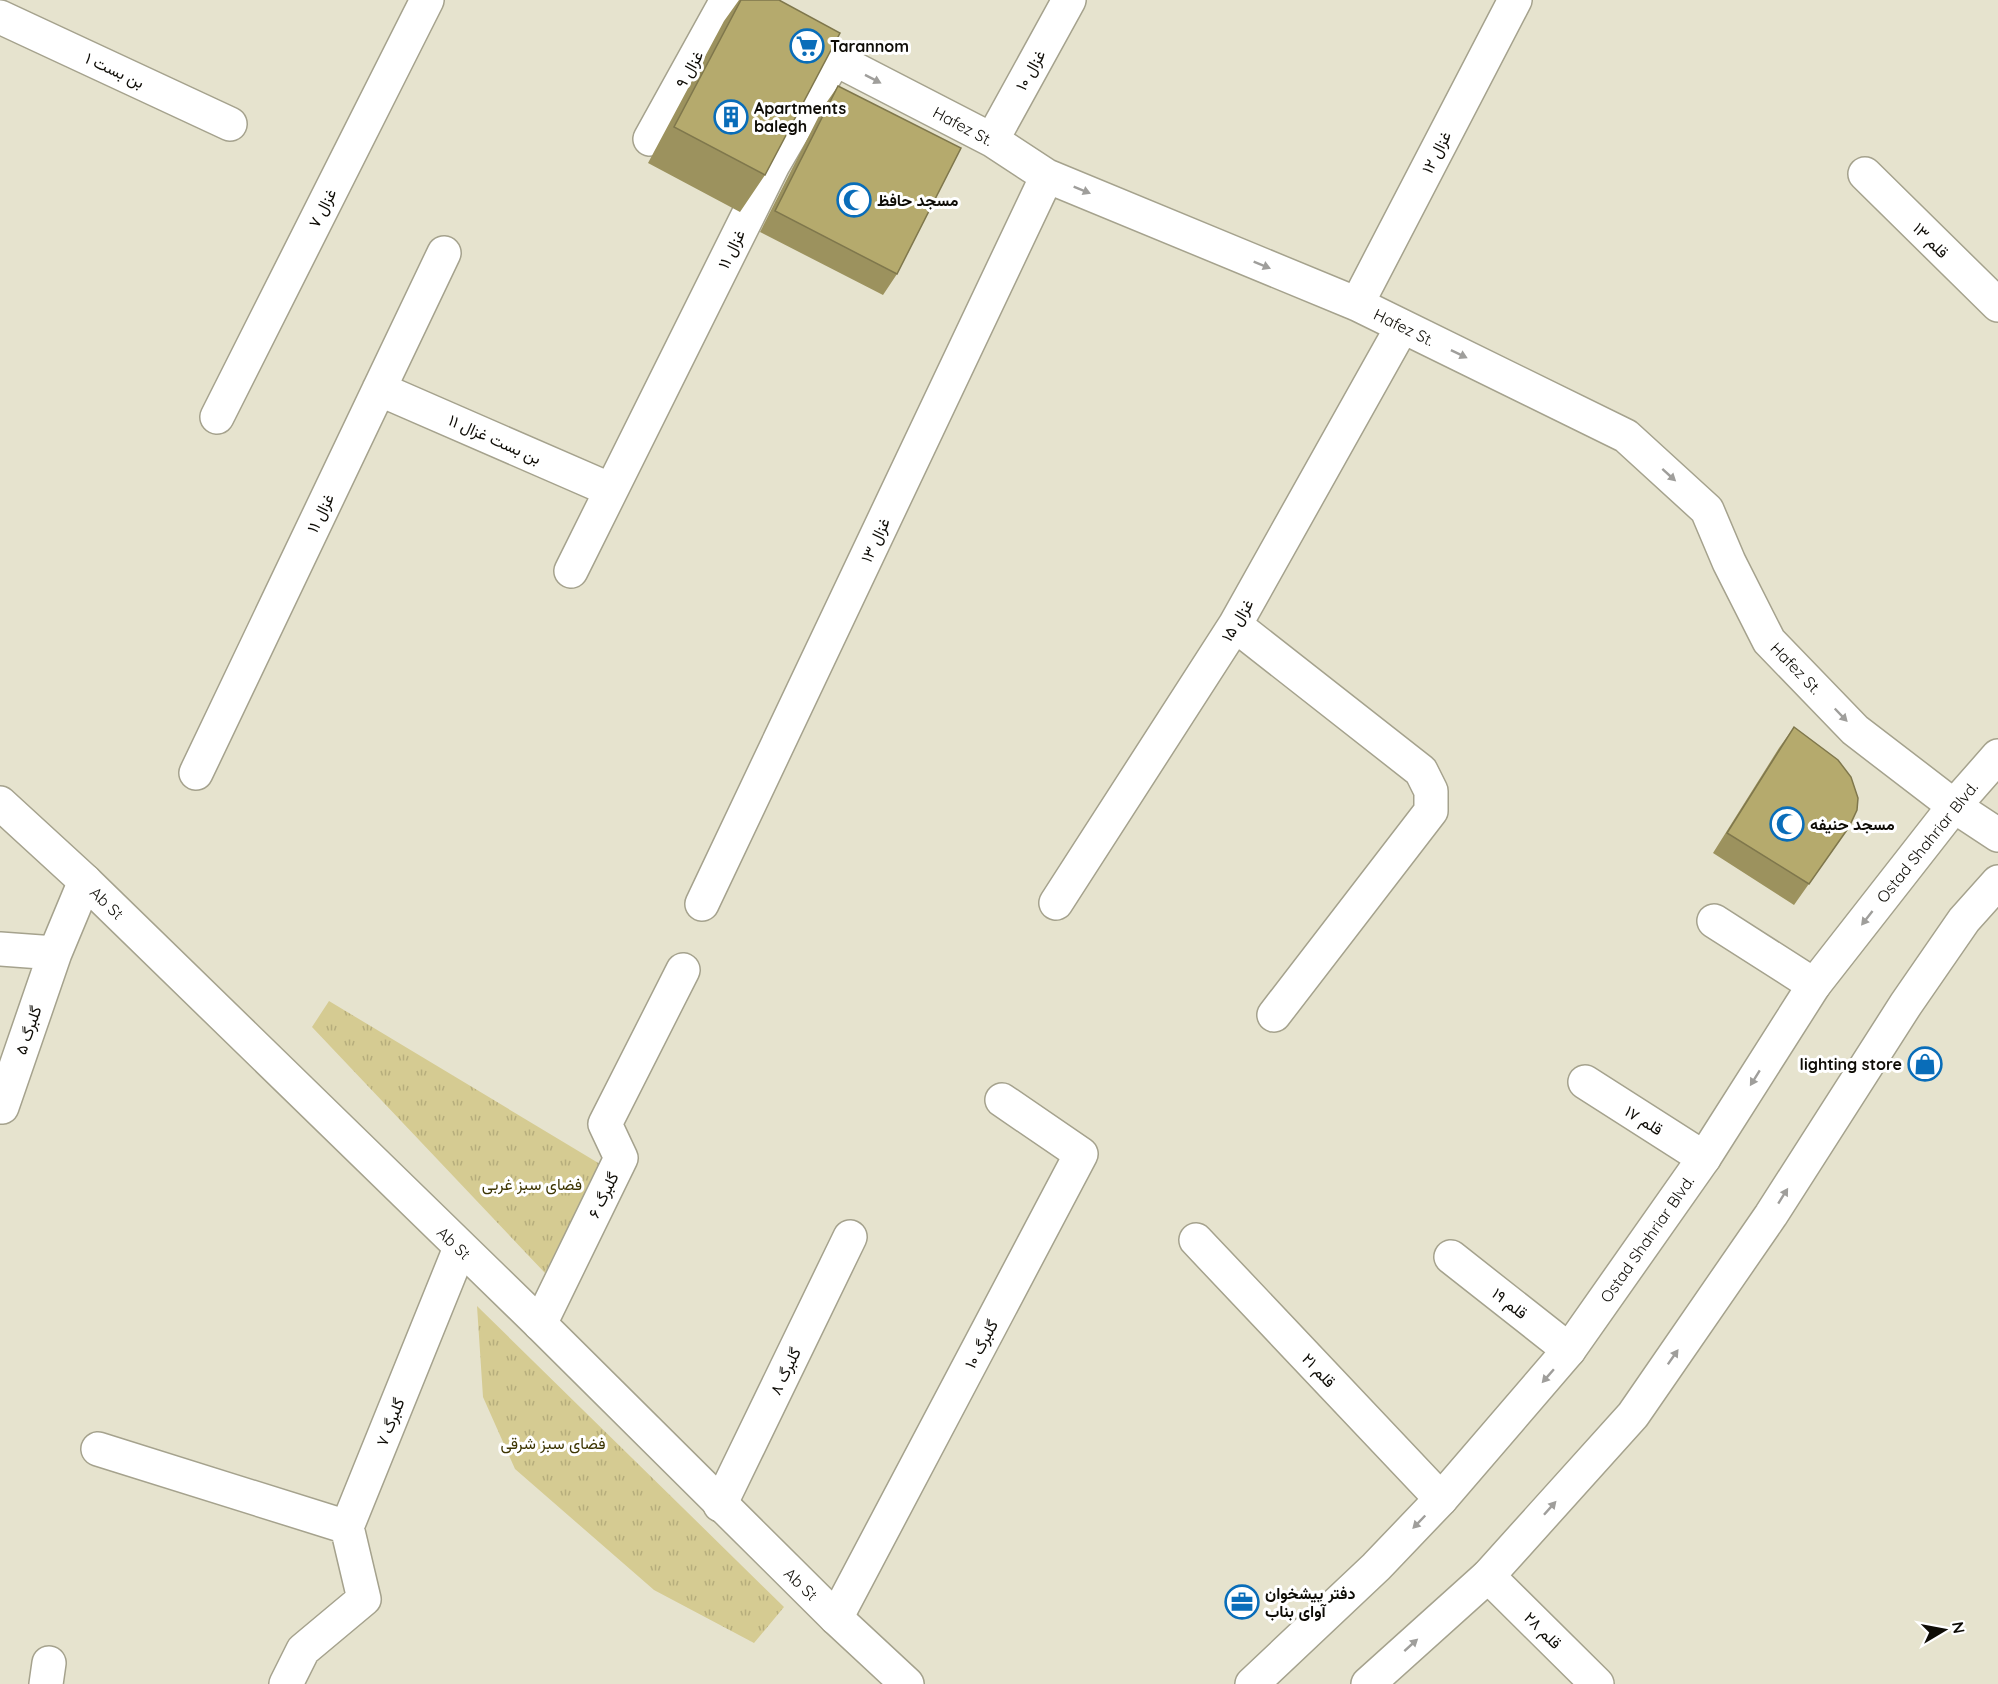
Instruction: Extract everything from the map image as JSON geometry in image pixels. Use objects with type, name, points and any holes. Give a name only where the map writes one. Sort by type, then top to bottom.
[{"type":"main road","name":"غزال ۷","points":[[217,417],[427,0]]},
{"type":"main road","name":"Hafez St.","points":[[729,0],[764,8],[835,59],[992,140],[1047,176],[1357,304],[1626,436],[1707,510],[1768,641],[1856,730],[1954,806],[1998,835]]},
{"type":"main road","name":"غزال ۹","points":[[650,138],[729,0]]},
{"type":"main road","name":"غزال ۱۰","points":[[992,140],[1069,0]]},
{"type":"main road","name":"غزال ۱۲","points":[[1357,304],[1515,0]]},
{"type":"main road","name":"بن بست ۱","points":[[0,17],[230,123]]},
{"type":"main road","name":"غزال ۱۱","points":[[571,571],[773,165],[835,59]]},
{"type":"main road","name":"قلم ۱۳","points":[[1865,174],[1998,305]]},
{"type":"main road","name":"غزال ۱۳","points":[[702,904],[1047,176]]},
{"type":"main road","name":"غزال ۱۱","points":[[196,773],[444,253]]},
{"type":"main road","name":"غزال ۱۵","points":[[1056,903],[1235,625],[1402,327]]},
{"type":"main road","name":"بن بست غزال ۱۱","points":[[379,389],[611,490]]},
{"type":"main road","points":[[1235,625],[1422,771],[1431,792],[1431,811],[1274,1015]]},
{"type":"main road","name":"Ostad Shahriar Blvd.","points":[[1252,1684],[1376,1567],[1441,1499],[1569,1350],[1704,1158],[1814,985],[1954,806],[1998,756]]},
{"type":"main road","name":"Ab St","points":[[0,803],[85,881],[540,1324],[720,1505],[907,1684]]},
{"type":"main road","name":"گلبرگ ۵","points":[[2,1107],[54,953],[85,881]]},
{"type":"main road","points":[[1368,1684],[1488,1576],[1633,1415],[1771,1215],[1906,1004],[1964,920],[1998,882]]},
{"type":"main road","points":[[1714,921],[1814,985]]},
{"type":"main road","points":[[0,949],[54,953]]},
{"type":"main road","name":"گلبرگ ۶","points":[[540,1324],[621,1158],[605,1124],[682,970]]},
{"type":"main road","name":"قلم ۱۷","points":[[1585,1082],[1704,1158]]},
{"type":"main road","name":"گلبرگ ۱۰","points":[[836,1618],[1081,1154],[1002,1100]]},
{"type":"main road","name":"گلبرگ ۸","points":[[720,1505],[850,1237]]},
{"type":"main road","name":"قلم ۲۱","points":[[1196,1240],[1441,1499]]},
{"type":"main road","name":"گلبرگ ۷","points":[[347,1527],[460,1248]]},
{"type":"main road","name":"قلم ۱۹","points":[[1451,1257],[1569,1350]]},
{"type":"main road","points":[[98,1449],[347,1527],[364,1599],[303,1650],[286,1684]]},
{"type":"main road","name":"قلم ۲۸","points":[[1488,1576],[1598,1684]]},
{"type":"green space","name":"فضای سبز غربی","points":[[329,1001],[600,1164],[545,1273],[312,1027]]},
{"type":"green space","name":"فضای سبز شرقی","points":[[477,1306],[784,1607],[754,1643],[654,1590],[515,1469],[483,1397]]},
{"type":"building","name":"Apartments balegh","points":[[741,0],[779,0],[840,33],[765,175],[674,127]]},
{"type":"building","name":"مسجد حافظ","points":[[838,86],[961,148],[897,274],[775,211]]},
{"type":"building","name":"مسجد حنیفه","points":[[1794,727],[1838,760],[1851,777],[1858,798],[1857,810],[1849,827],[1809,884],[1727,833]]},
{"type":"place","name":"Tarannom","points":[[807,46]]},
{"type":"place","name":"Apartments balegh","points":[[731,117]]},
{"type":"place","name":"مسجد حافظ","points":[[854,200]]},
{"type":"place","name":"مسجد حنیفه","points":[[1787,824]]},
{"type":"place","name":"lighting store","points":[[1925,1064]]},
{"type":"place","name":"دفتر پیشخوان آوای بناب","points":[[1242,1602]]}]
